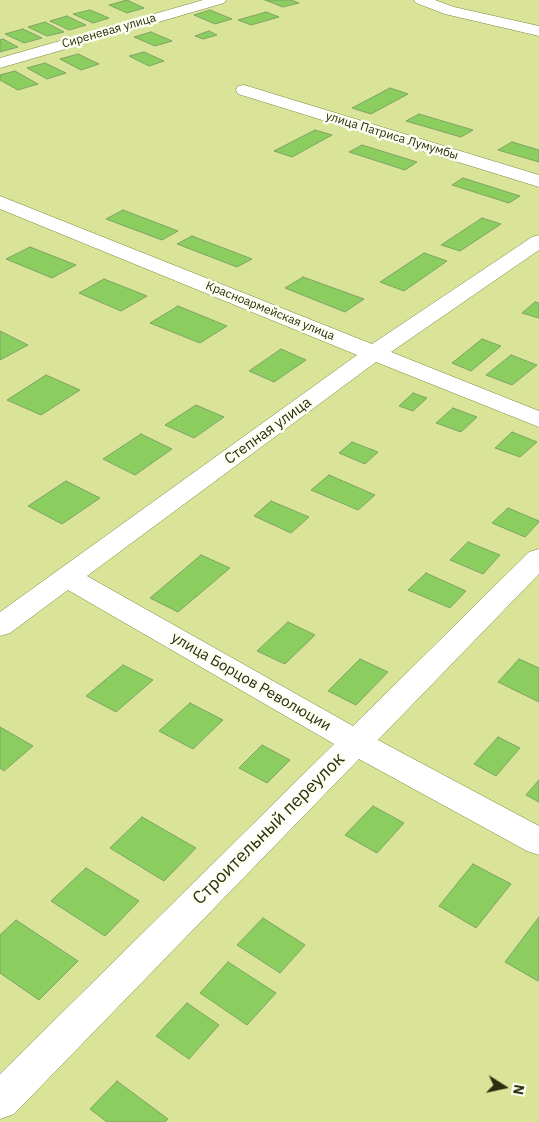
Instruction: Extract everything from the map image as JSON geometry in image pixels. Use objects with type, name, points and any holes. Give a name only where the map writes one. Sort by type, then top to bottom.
[{"type":"street","name":"Сиреневая улица","points":[[0,63],[219,0]]},
{"type":"street","points":[[422,0],[450,11],[539,31]]},
{"type":"street","name":"улица Патриса Лумумбы","points":[[244,90],[539,181]]},
{"type":"street","name":"Красноармейская улица","points":[[0,202],[539,420]]},
{"type":"street","name":"Степная улица","points":[[0,626],[69,578],[374,353],[539,241]]},
{"type":"street","name":"Строительный переулок","points":[[0,1101],[539,558]]},
{"type":"street","name":"улица Борцов Революции","points":[[69,578],[355,742],[539,842]]},
{"type":"building","points":[[127,0],[144,8],[127,13],[109,5]]},
{"type":"building","points":[[265,0],[291,0],[299,3],[283,7]]},
{"type":"building","points":[[90,10],[109,18],[93,23],[73,14]]},
{"type":"building","points":[[210,10],[232,19],[215,24],[194,15]]},
{"type":"building","points":[[266,12],[279,17],[251,25],[238,20]]},
{"type":"building","points":[[67,16],[86,25],[69,30],[50,21]]},
{"type":"building","points":[[45,22],[64,32],[47,36],[28,27]]},
{"type":"building","points":[[23,29],[42,38],[24,43],[5,34]]},
{"type":"building","points":[[209,31],[217,35],[203,39],[195,36]]},
{"type":"building","points":[[151,32],[172,41],[155,46],[134,37]]},
{"type":"building","points":[[3,39],[18,47],[0,52],[0,40]]},
{"type":"building","points":[[144,52],[164,61],[149,66],[129,56]]},
{"type":"building","points":[[78,54],[99,64],[81,70],[60,59]]},
{"type":"building","points":[[45,63],[66,73],[47,79],[27,68]]},
{"type":"building","points":[[15,71],[38,84],[18,90],[0,80],[0,75]]},
{"type":"building","points":[[390,88],[408,94],[371,114],[352,108]]},
{"type":"building","points":[[419,114],[473,130],[461,137],[406,121]]},
{"type":"building","points":[[315,130],[332,135],[292,157],[274,151]]},
{"type":"building","points":[[512,142],[539,150],[539,162],[498,150]]},
{"type":"building","points":[[362,145],[417,162],[405,170],[349,152]]},
{"type":"building","points":[[463,178],[520,196],[509,203],[452,185]]},
{"type":"building","points":[[123,210],[178,231],[162,240],[106,219]]},
{"type":"building","points":[[482,218],[501,224],[460,251],[441,245]]},
{"type":"building","points":[[192,236],[252,259],[237,267],[177,244]]},
{"type":"building","points":[[30,247],[76,265],[52,278],[6,259]]},
{"type":"building","points":[[424,253],[447,261],[404,291],[380,282]]},
{"type":"building","points":[[303,277],[364,299],[345,312],[285,288]]},
{"type":"building","points":[[104,279],[147,296],[121,311],[79,293]]},
{"type":"building","points":[[535,302],[539,303],[539,318],[522,313]]},
{"type":"building","points":[[178,306],[227,326],[200,343],[150,323]]},
{"type":"building","points":[[0,331],[28,345],[0,360]]},
{"type":"building","points":[[482,339],[501,346],[471,371],[452,363]]},
{"type":"building","points":[[281,349],[306,360],[274,382],[249,371]]},
{"type":"building","points":[[511,355],[537,365],[512,385],[486,375]]},
{"type":"building","points":[[46,375],[80,390],[41,415],[7,400]]},
{"type":"building","points":[[413,393],[427,398],[413,411],[399,406]]},
{"type":"building","points":[[196,405],[224,417],[194,438],[165,425]]},
{"type":"building","points":[[453,408],[477,417],[461,432],[436,423]]},
{"type":"building","points":[[512,432],[537,442],[520,457],[495,448]]},
{"type":"building","points":[[141,434],[172,449],[135,475],[103,459]]},
{"type":"building","points":[[352,442],[378,452],[365,464],[339,453]]},
{"type":"building","points":[[329,475],[375,495],[358,510],[311,490]]},
{"type":"building","points":[[66,481],[100,498],[62,524],[28,506]]},
{"type":"building","points":[[271,501],[309,517],[291,533],[254,516]]},
{"type":"building","points":[[508,508],[539,522],[525,537],[492,523]]},
{"type":"building","points":[[468,542],[500,555],[483,574],[450,560]]},
{"type":"building","points":[[201,555],[230,568],[178,612],[150,598]]},
{"type":"building","points":[[426,573],[466,591],[450,608],[408,590]]},
{"type":"building","points":[[288,622],[315,635],[285,664],[257,651]]},
{"type":"building","points":[[360,659],[388,672],[356,705],[328,691]]},
{"type":"building","points":[[519,659],[539,668],[539,702],[498,682]]},
{"type":"building","points":[[123,665],[153,680],[116,712],[86,696]]},
{"type":"building","points":[[190,703],[223,720],[193,749],[159,731]]},
{"type":"building","points":[[0,727],[33,746],[4,771],[0,768]]},
{"type":"building","points":[[498,737],[520,748],[496,776],[474,764]]},
{"type":"building","points":[[262,745],[290,760],[267,783],[239,768]]},
{"type":"building","points":[[539,780],[539,802],[526,795]]},
{"type":"building","points":[[373,806],[404,823],[377,853],[345,835]]},
{"type":"building","points":[[142,817],[196,848],[164,881],[110,848]]},
{"type":"building","points":[[473,864],[511,884],[476,928],[439,906]]},
{"type":"building","points":[[86,868],[139,901],[105,936],[51,901]]},
{"type":"building","points":[[539,917],[539,979],[538,981],[505,962]]},
{"type":"building","points":[[263,918],[305,945],[280,973],[237,945]]},
{"type":"building","points":[[16,920],[78,961],[39,1000],[0,973],[0,935]]},
{"type":"building","points":[[228,962],[276,993],[247,1025],[200,993]]},
{"type":"building","points":[[187,1003],[219,1025],[189,1059],[156,1036]]},
{"type":"building","points":[[117,1081],[168,1119],[165,1122],[107,1122],[90,1109]]}]
